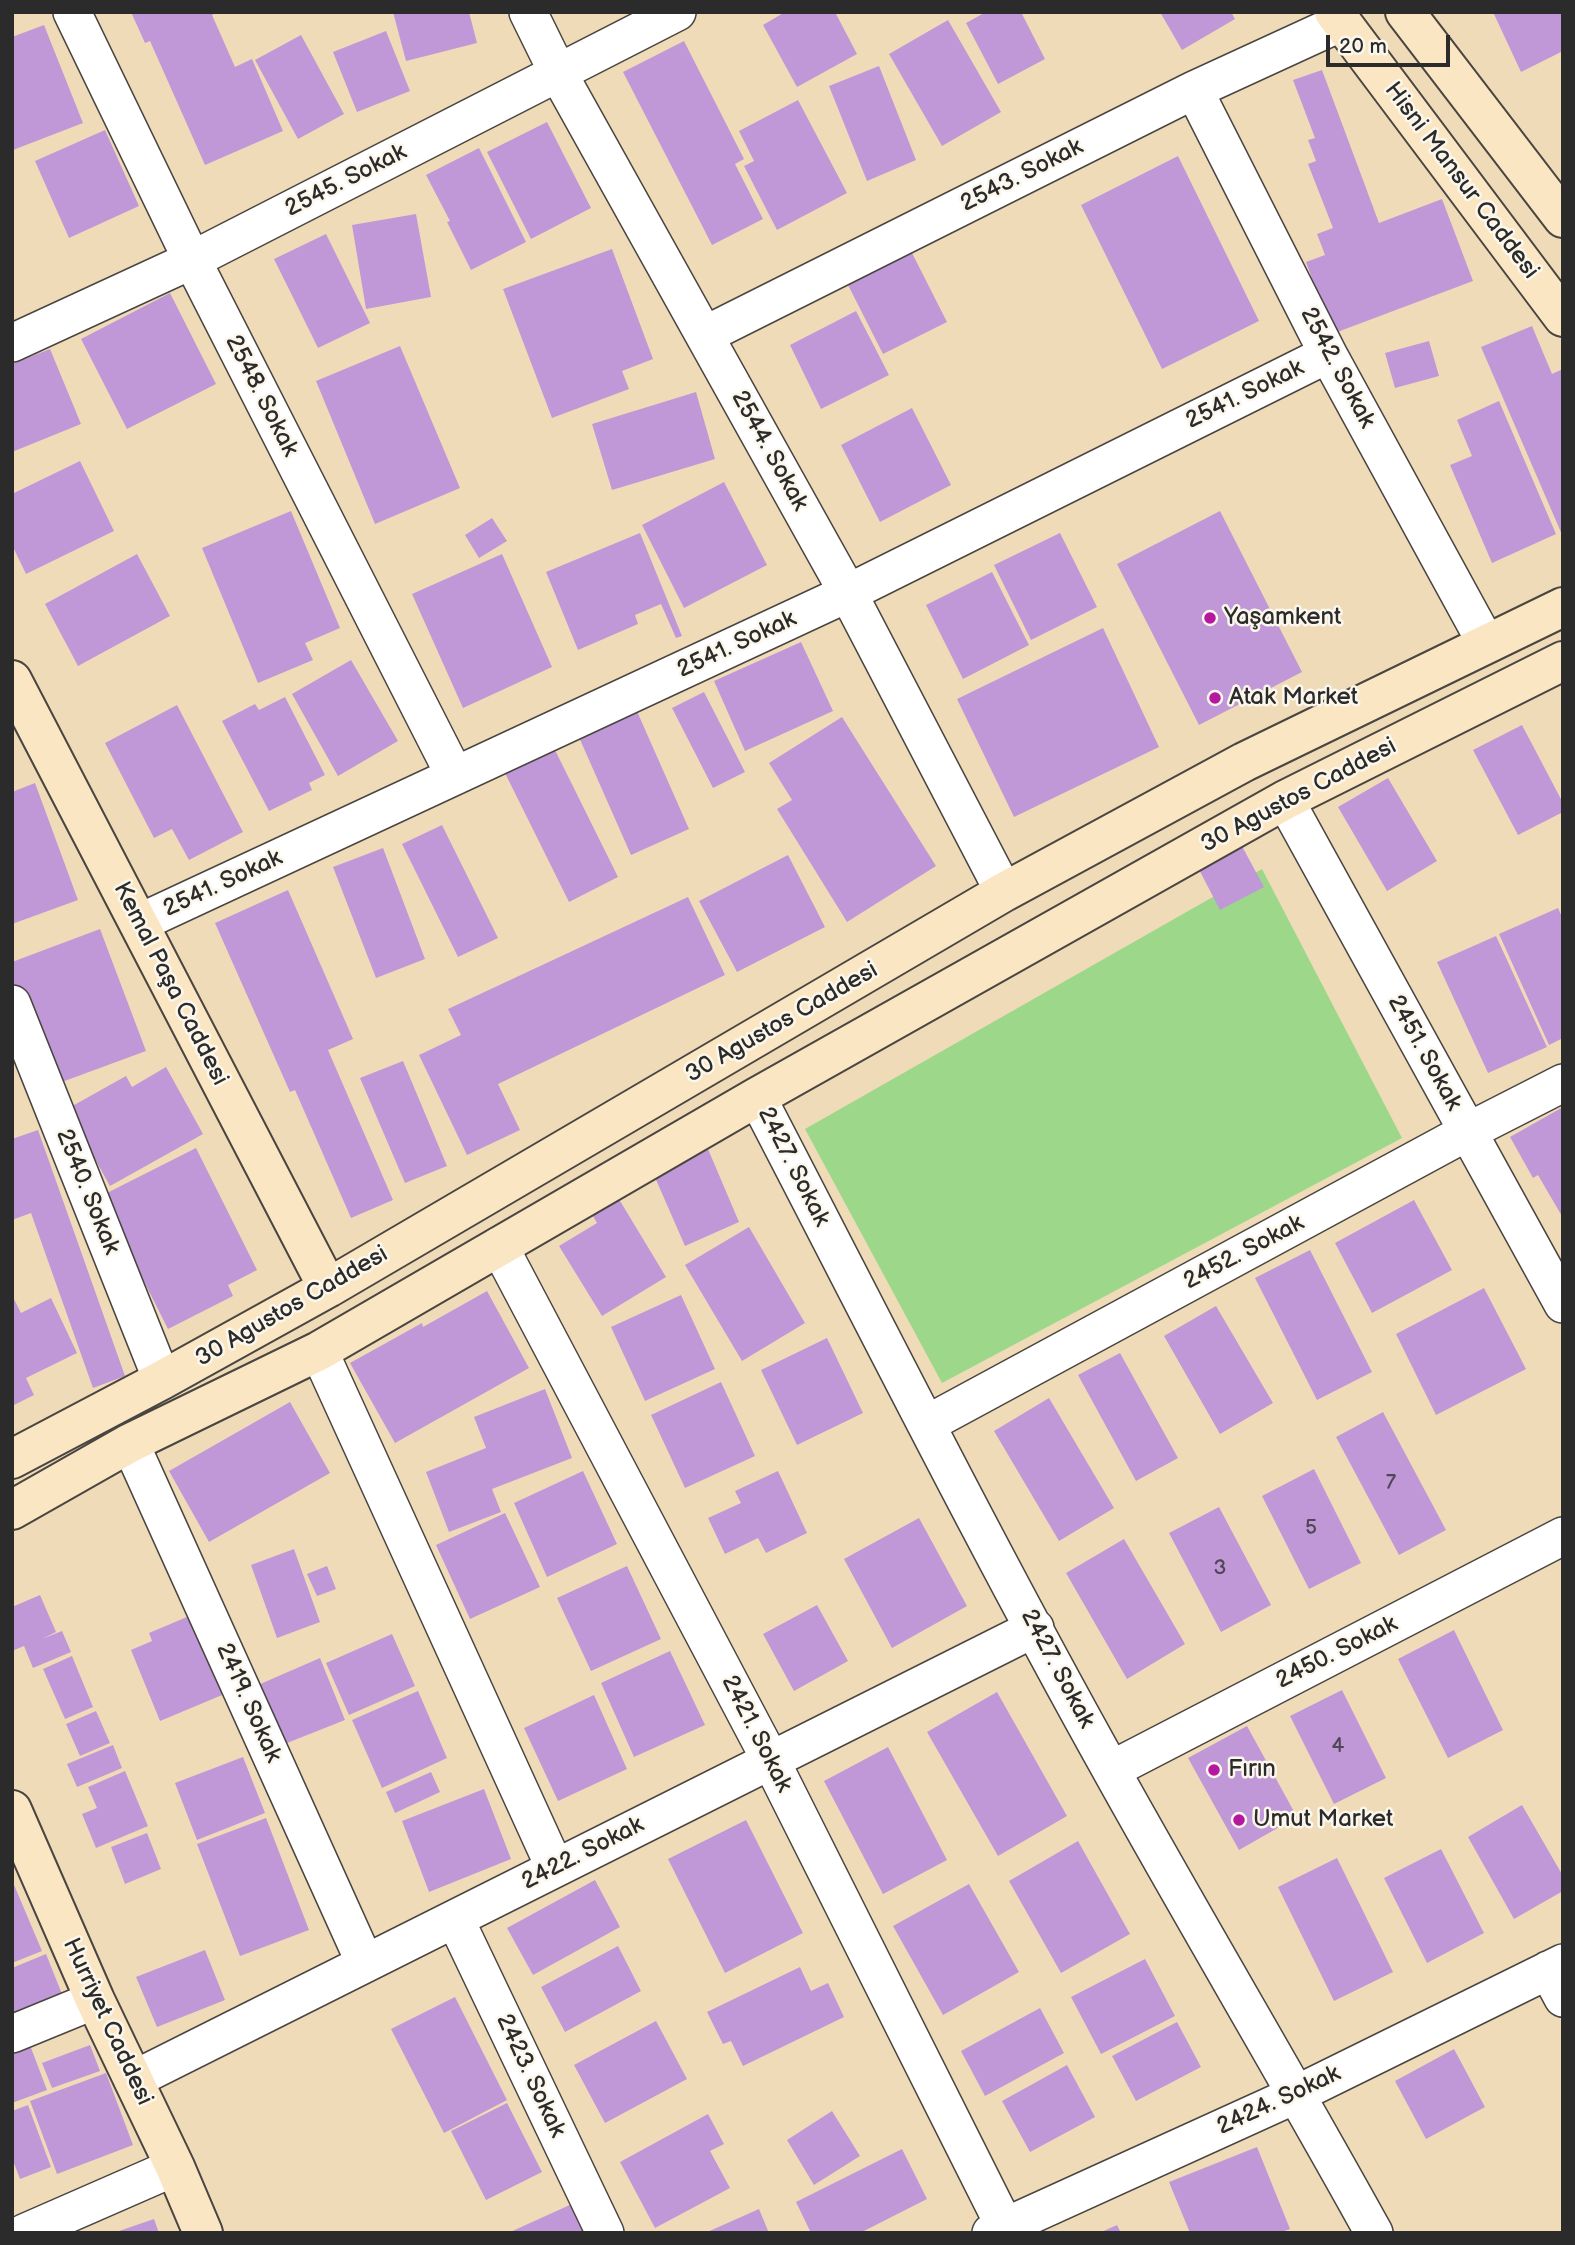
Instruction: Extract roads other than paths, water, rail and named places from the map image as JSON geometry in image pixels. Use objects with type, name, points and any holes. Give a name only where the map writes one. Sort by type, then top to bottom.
[{"type":"main road","points":[[1405,12],[1563,218]]},
{"type":"main road","name":"Hisni Mansur Caddesi","points":[[1338,17],[1563,317]]},
{"type":"main road","name":"30 Agustos Caddesi","points":[[12,1459],[162,1380],[327,1288],[1004,892],[1244,762],[1563,607]]},
{"type":"main road","name":"30 Agustos Caddesi","points":[[12,1510],[130,1443],[319,1350],[757,1097],[1285,800],[1563,661]]},
{"type":"main road","name":"Kemal Paşa Caddesi","points":[[12,680],[327,1288]]},
{"type":"main road","name":"Hurriyet Caddesi","points":[[12,1810],[23,1861],[95,2000],[203,2233]]},
{"type":"street","name":"2548. Sokak","points":[[72,12],[192,260],[455,776]]},
{"type":"street","name":"2544. Sokak","points":[[528,12],[558,73],[848,593],[1004,892]]},
{"type":"street","name":"2545. Sokak","points":[[12,343],[192,260],[677,12]]},
{"type":"street","name":"2543. Sokak","points":[[705,335],[1338,17]]},
{"type":"street","name":"2542. Sokak","points":[[1194,90],[1328,354],[1486,643]]},
{"type":"street","name":"2541. Sokak","points":[[139,923],[848,593],[1328,354]]},
{"type":"street","name":"2451. Sokak","points":[[1285,800],[1563,1304]]},
{"type":"street","name":"2540. Sokak","points":[[12,1004],[162,1380]]},
{"type":"street","name":"2452. Sokak","points":[[927,1424],[1467,1132],[1563,1083]]},
{"type":"street","name":"2427. Sokak","points":[[757,1097],[1111,1769],[1374,2233]]},
{"type":"street","name":"2421. Sokak","points":[[499,1246],[771,1761],[998,2230]]},
{"type":"street","points":[[319,1350],[555,1868]]},
{"type":"street","name":"2419. Sokak","points":[[130,1443],[365,1962]]},
{"type":"street","name":"2450. Sokak","points":[[1111,1769],[1563,1536]]},
{"type":"street","name":"2422. Sokak","points":[[132,2080],[1035,1628]]},
{"type":"street","name":"2423. Sokak","points":[[455,1919],[604,2233]]},
{"type":"street","name":"2424. Sokak","points":[[998,2230],[1558,1977]]},
{"type":"street","points":[[12,2034],[95,2000]]},
{"type":"street","points":[[24,2233],[175,2168]]},
{"type":"place","name":"Yaşamkent","points":[[1210,618]]},
{"type":"place","name":"Atak Market","points":[[1215,698]]},
{"type":"place","name":"Fırın","points":[[1214,1770]]},
{"type":"place","name":"Umut Market","points":[[1239,1820]]}]
